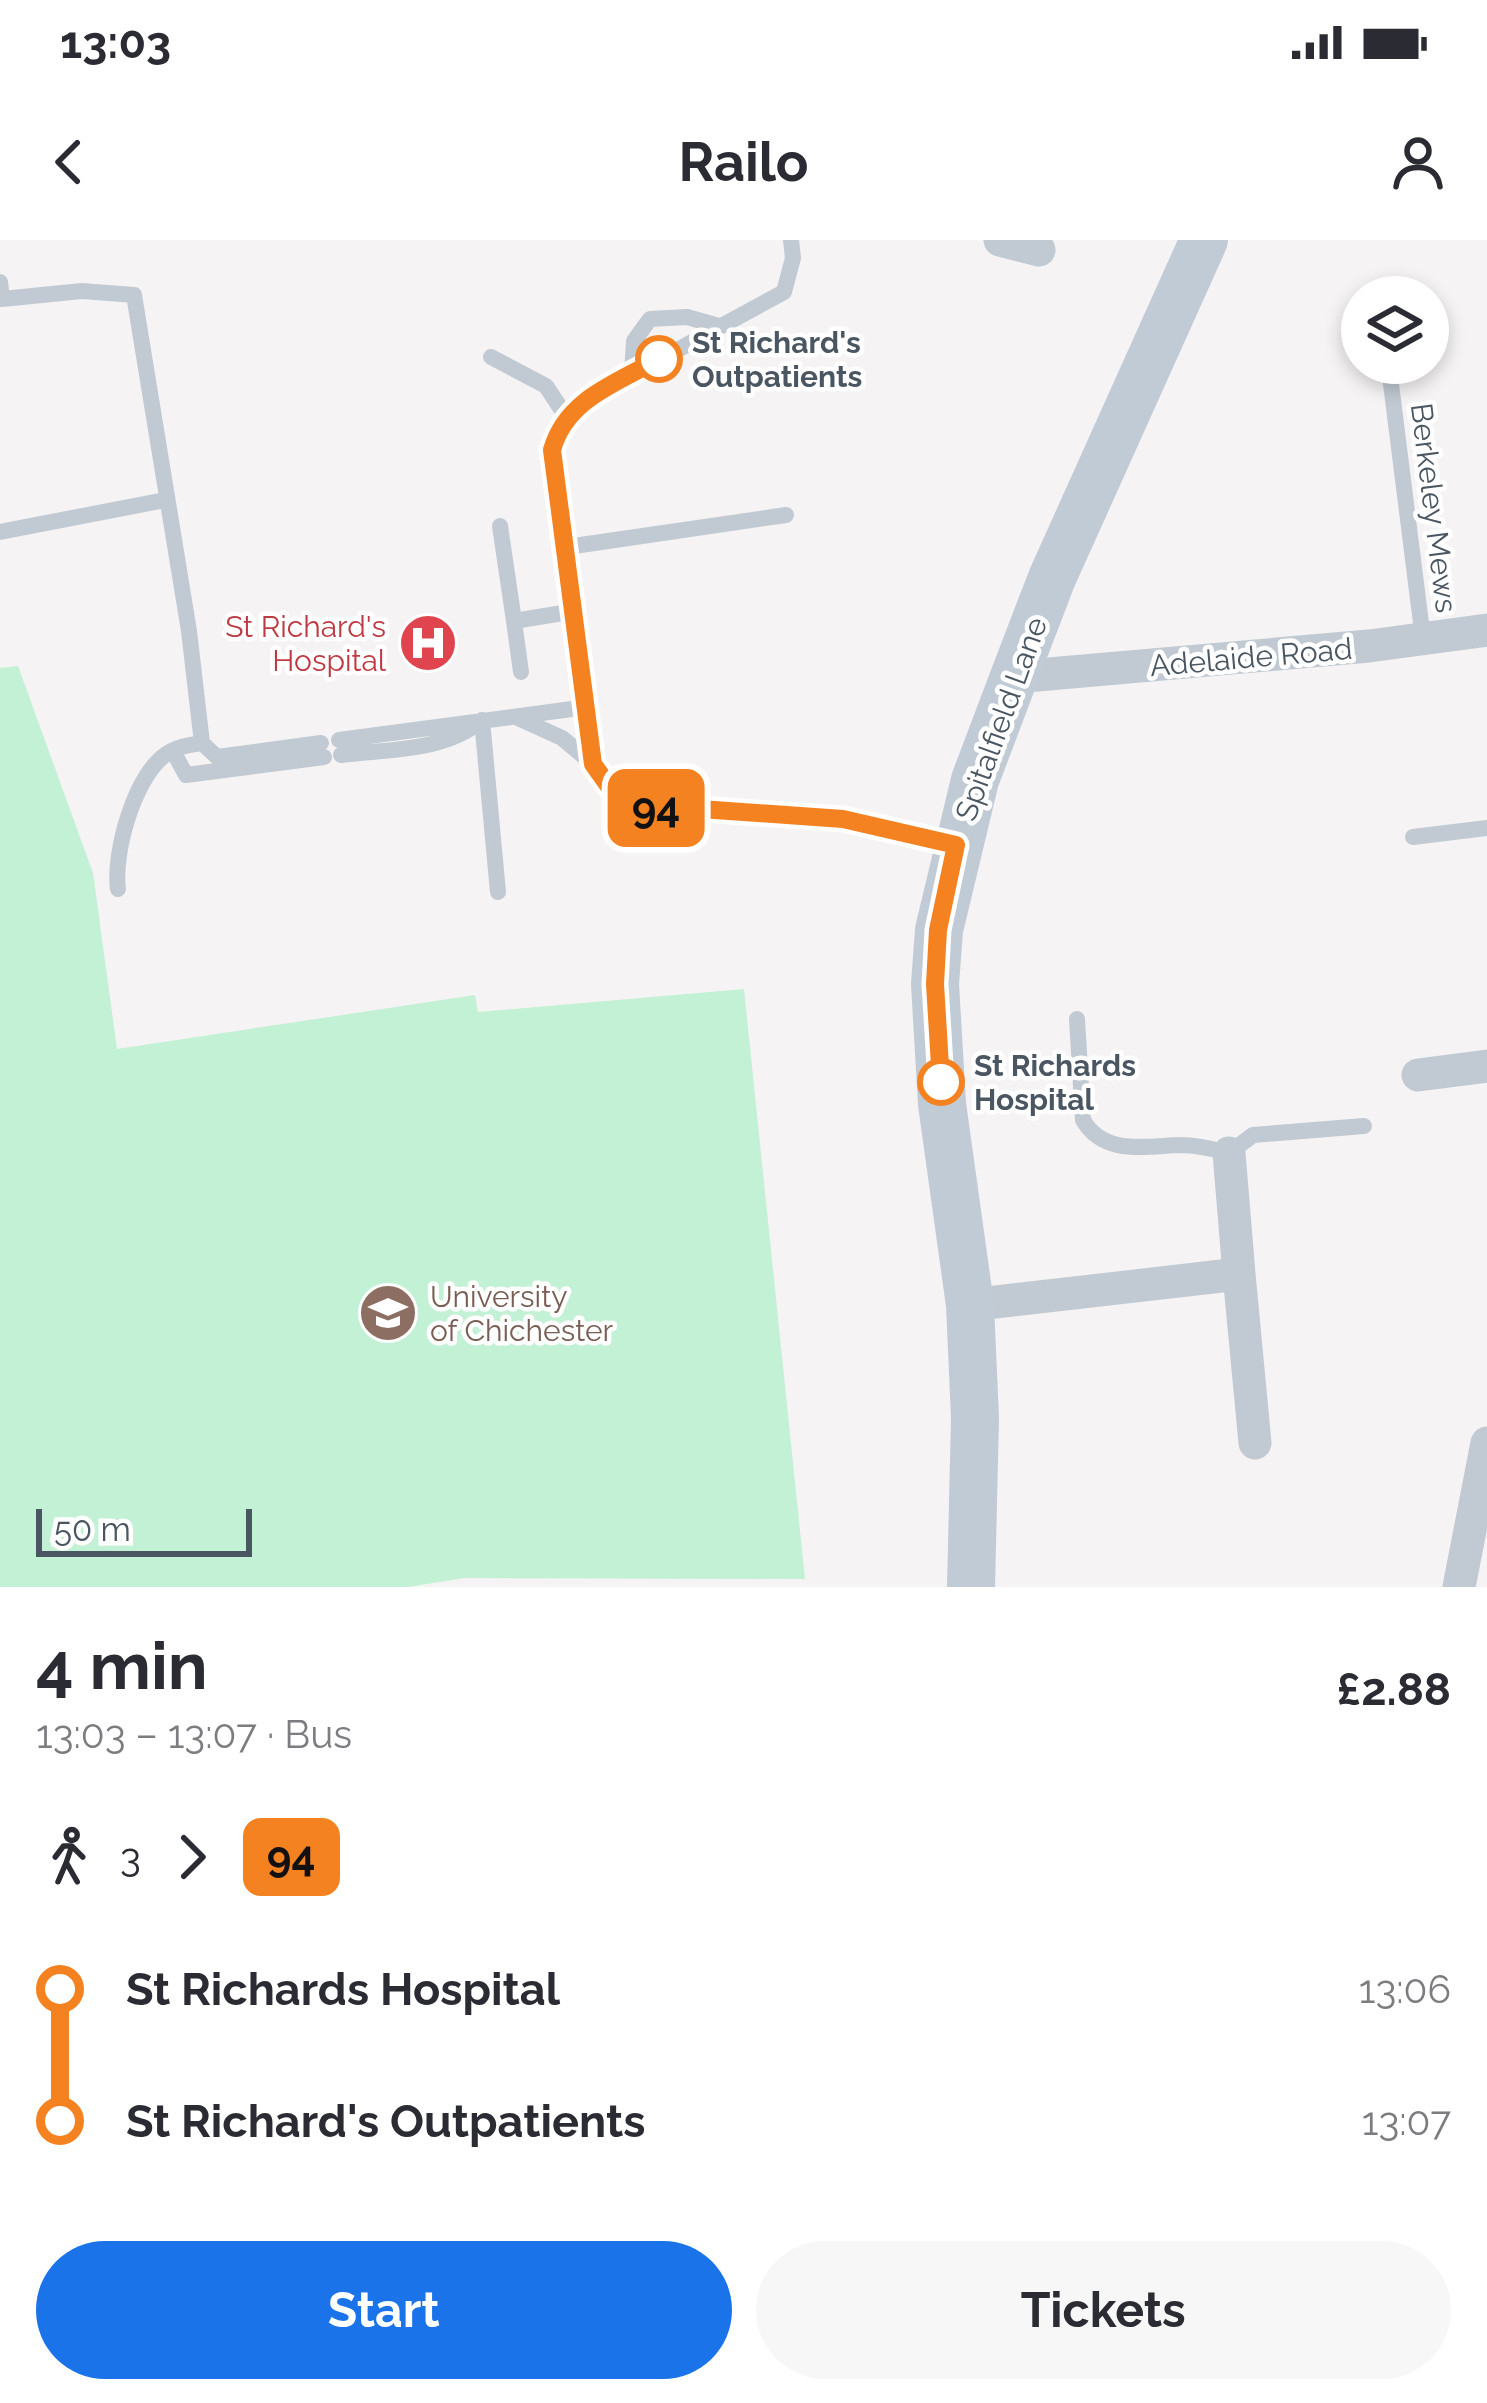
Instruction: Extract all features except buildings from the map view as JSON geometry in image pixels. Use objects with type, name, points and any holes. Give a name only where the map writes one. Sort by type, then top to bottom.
[{"type":"main road","name":"Spitalfield Lane","points":[[971,1587],[975,1418],[970,1305],[942,1104],[935,984],[938,930],[975,779],[1052,578],[1204,240]]},
{"type":"street","points":[[1000,240],[1039,250]]},
{"type":"street","name":"Adelaide Road","points":[[1014,677],[1487,630]]},
{"type":"street","points":[[1418,1075],[1487,1066]]},
{"type":"street","points":[[1229,1153],[1255,1443]]},
{"type":"street","points":[[970,1305],[1239,1274]]},
{"type":"street","points":[[1459,1587],[1487,1443]]},
{"type":"lane","points":[[593,764],[552,450],[558,430],[580,403],[784,292],[793,258],[791,240]]},
{"type":"lane","points":[[0,282],[2,299],[82,290],[134,295],[189,632],[202,743],[217,757],[445,742],[464,736],[482,720],[587,707]]},
{"type":"lane","points":[[632,374],[634,341],[650,319],[687,317],[719,326]]},
{"type":"lane","points":[[490,357],[546,386],[567,418]]},
{"type":"lane","name":"Berkeley Mews","points":[[1391,384],[1423,639]]},
{"type":"lane","points":[[0,532],[165,500]]},
{"type":"lane","points":[[567,541],[786,514]]},
{"type":"lane","points":[[500,526],[521,672]]},
{"type":"lane","points":[[567,541],[628,528]]},
{"type":"lane","points":[[514,622],[575,611]]},
{"type":"lane","points":[[512,716],[562,738],[630,804],[843,819],[956,845]]},
{"type":"lane","points":[[482,720],[498,892]]},
{"type":"lane","points":[[118,889],[118,851],[139,792],[152,770],[173,751],[202,743]]},
{"type":"lane","points":[[173,751],[186,775],[331,749]]},
{"type":"lane","points":[[1413,837],[1487,828]]},
{"type":"lane","points":[[1078,1019],[1083,1120],[1091,1133],[1108,1143],[1131,1148],[1186,1145],[1229,1153],[1253,1135],[1364,1126]]},
{"type":"green space","name":"University of Chichester","points":[[18,666],[93,873],[117,1049],[475,995],[478,1012],[744,989],[805,1579],[464,1578],[408,1587],[0,1587],[0,668]]},
{"type":"bus line","name":"94","points":[[659,359],[580,403],[558,430],[552,450],[593,764],[630,804],[647,808],[843,819],[956,845],[938,930],[935,984],[941,1082]]},
{"type":"place","name":"St Richard's Outpatients","points":[[659,359]]},
{"type":"place","name":"St Richard's Hospital","points":[[428,643]]},
{"type":"place","name":"St Richards Hospital","points":[[941,1082]]},
{"type":"place","name":"University of Chichester","points":[[388,1313]]}]
